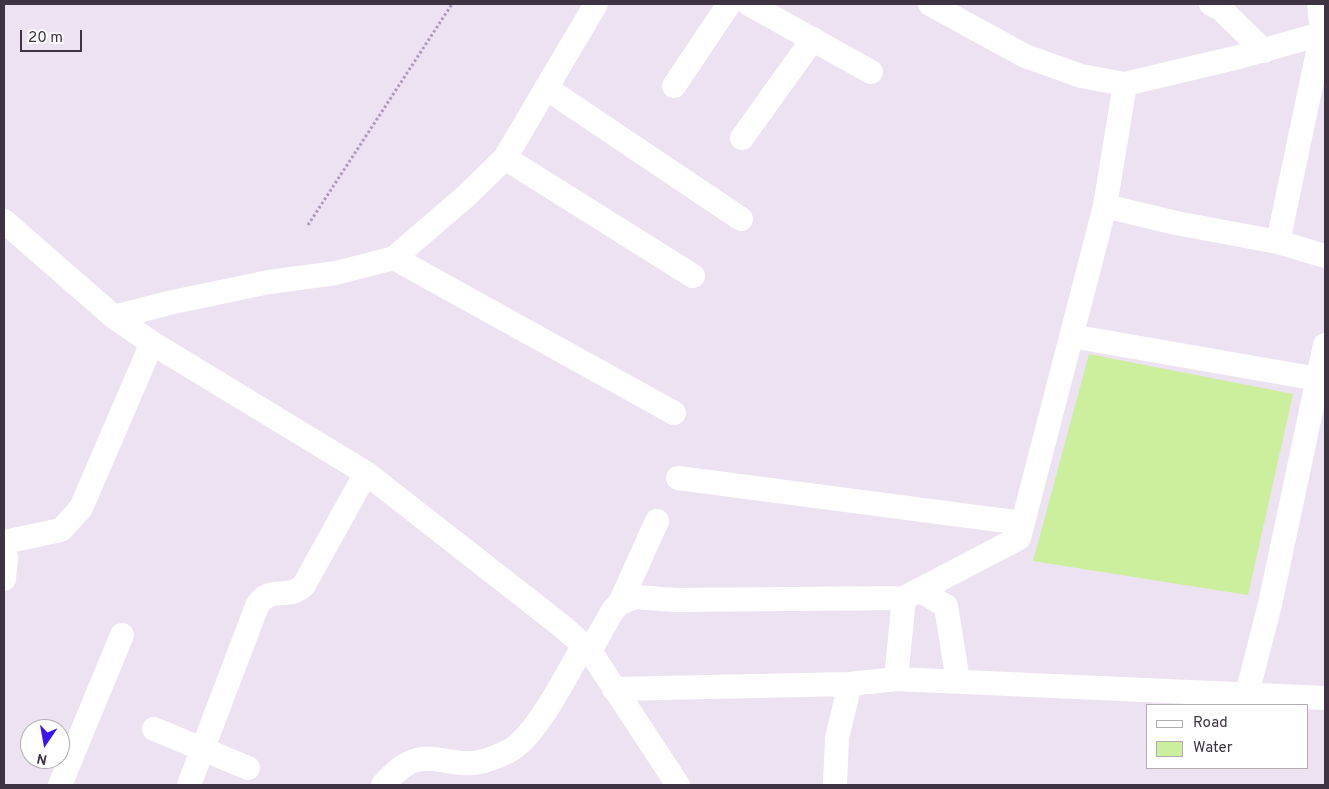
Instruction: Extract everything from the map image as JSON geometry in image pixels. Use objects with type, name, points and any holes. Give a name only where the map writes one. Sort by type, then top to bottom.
[{"type":"street","points":[[114,317],[173,302],[269,282],[336,274],[394,258],[466,196],[505,158],[596,4]]},
{"type":"street","points":[[674,86],[729,4]]},
{"type":"street","points":[[749,4],[871,72]]},
{"type":"street","points":[[1210,4],[1221,9],[1264,51]]},
{"type":"street","points":[[1278,242],[1324,33],[1319,4]]},
{"type":"street","points":[[935,5],[1025,56],[1081,76],[1125,84],[1264,51],[1324,33]]},
{"type":"street","points":[[742,138],[813,39]]},
{"type":"street","points":[[911,594],[1019,538],[1105,206],[1125,84]]},
{"type":"street","points":[[546,88],[741,219]]},
{"type":"street","points":[[505,158],[693,276]]},
{"type":"street","points":[[1105,206],[1176,223],[1278,242],[1325,256]]},
{"type":"street","points":[[4,221],[114,317],[152,343],[366,473],[563,627],[587,648],[678,785]]},
{"type":"street","points":[[394,258],[674,413]]},
{"type":"street","points":[[1072,336],[1318,379]]},
{"type":"street","points":[[4,542],[61,530],[81,508],[152,343]]},
{"type":"street","points":[[1247,694],[1270,604],[1325,345]]},
{"type":"street","points":[[189,785],[257,606],[269,594],[295,593],[304,585],[366,473]]},
{"type":"street","points":[[678,478],[1022,524]]},
{"type":"street","points":[[383,785],[391,776],[410,762],[429,758],[464,764],[486,761],[511,750],[535,728],[587,648],[613,610],[620,603],[657,521]]},
{"type":"street","points":[[4,551],[6,558],[4,579]]},
{"type":"street","points":[[896,679],[911,594]]},
{"type":"street","points":[[620,603],[635,597],[676,600],[911,594],[946,606],[958,681]]},
{"type":"street","points":[[60,785],[122,635]]},
{"type":"street","points":[[614,689],[850,684],[896,679],[1325,698]]},
{"type":"street","points":[[835,785],[836,738],[850,684]]},
{"type":"street","points":[[154,730],[248,768]]},
{"type":"path","points":[[308,225],[452,4]]},
{"type":"water","points":[[1089,354],[1293,394],[1248,595],[1033,561]]}]
